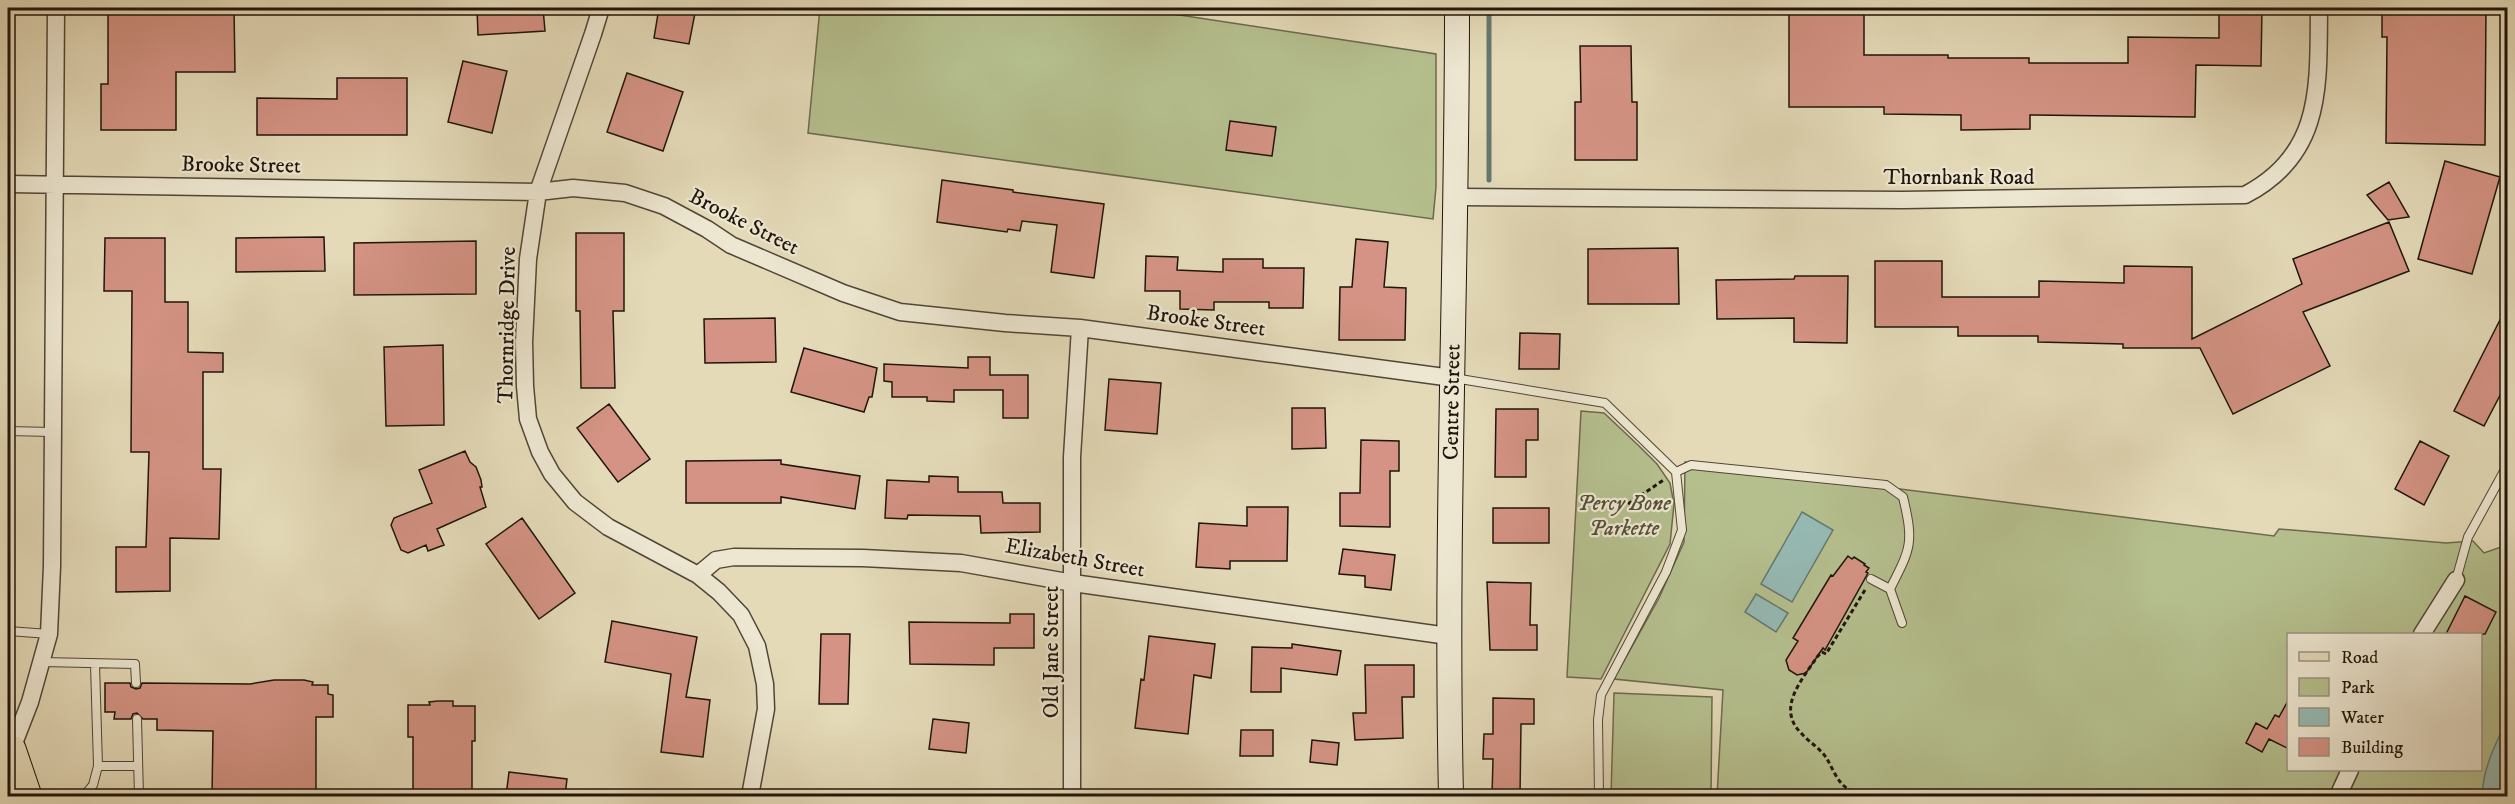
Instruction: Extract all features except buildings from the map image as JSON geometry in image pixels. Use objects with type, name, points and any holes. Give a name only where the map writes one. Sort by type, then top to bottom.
[{"type":"main road","name":"Centre Street","points":[[1451,796],[1448,636],[1457,197],[1457,8]]},
{"type":"main road","points":[[10,754],[28,796]]},
{"type":"street","points":[[10,754],[30,702],[49,634],[52,566],[56,8]]},
{"type":"street","name":"Thornridge Drive","points":[[600,8],[538,192],[528,260],[525,364],[528,419],[540,452],[552,474],[575,502],[608,527],[698,575],[719,592],[741,615],[757,646],[762,664],[766,709],[750,796]]},
{"type":"street","name":"Thornbank Road","points":[[1457,197],[1915,200],[2245,195],[2262,186],[2286,165],[2295,154],[2312,120],[2318,84],[2319,8]]},
{"type":"street","name":"Brooke Street","points":[[8,184],[538,192],[573,188],[625,194],[664,206],[737,248],[843,293],[900,312],[1080,328],[1452,378]]},
{"type":"street","name":"Old Jane Street","points":[[1072,796],[1072,457],[1080,328]]},
{"type":"street","name":"Elizabeth Street","points":[[698,575],[716,560],[734,557],[961,563],[1073,583],[1448,636]]},
{"type":"street","points":[[2423,633],[2456,580]]},
{"type":"street","points":[[2338,796],[2350,771]]},
{"type":"lane","points":[[1452,378],[1605,403],[1676,472],[1682,530],[1666,572],[1601,695],[1599,796]]},
{"type":"lane","points":[[8,430],[52,432]]},
{"type":"lane","points":[[2456,580],[2469,537],[2508,464]]},
{"type":"lane","points":[[1676,472],[1691,465],[1886,485],[1903,497],[1910,528],[1909,551],[1890,590]]},
{"type":"lane","points":[[1871,579],[1890,590],[1902,623]]},
{"type":"lane","points":[[8,631],[49,634]]},
{"type":"lane","points":[[42,662],[135,664],[136,683]]},
{"type":"lane","points":[[84,796],[93,785],[98,766],[95,664]]},
{"type":"lane","points":[[137,719],[139,796]]},
{"type":"lane","points":[[98,766],[138,766]]},
{"type":"path","points":[[1628,504],[1676,472]]},
{"type":"path","points":[[1869,796],[1848,790],[1831,770],[1827,760],[1792,723],[1789,707],[1793,694],[1817,657],[1822,652],[1826,654],[1871,579]]},
{"type":"green space","points":[[820,8],[1133,8],[1436,54],[1436,187],[1433,219],[808,133]]},
{"type":"green space","name":"Percy Bone Parkette","points":[[1581,411],[1604,413],[1657,464],[1670,483],[1674,504],[1670,544],[1601,679],[1567,677]]},
{"type":"green space","points":[[1685,462],[2274,536],[2279,529],[2446,543],[2473,541],[2484,553],[2507,545],[2507,796],[1717,796],[1723,690],[1614,679],[1659,598],[1684,542]]},
{"type":"green space","points":[[1614,693],[1712,697],[1711,796],[1611,796]]},
{"type":"water","points":[[1802,512],[1833,530],[1792,602],[1761,584]]},
{"type":"water","points":[[1756,594],[1788,613],[1776,632],[1745,612]]},
{"type":"water","points":[[2507,720],[2505,796],[2482,796],[2487,766]]},
{"type":"waterway","points":[[1489,8],[1489,180]]}]
